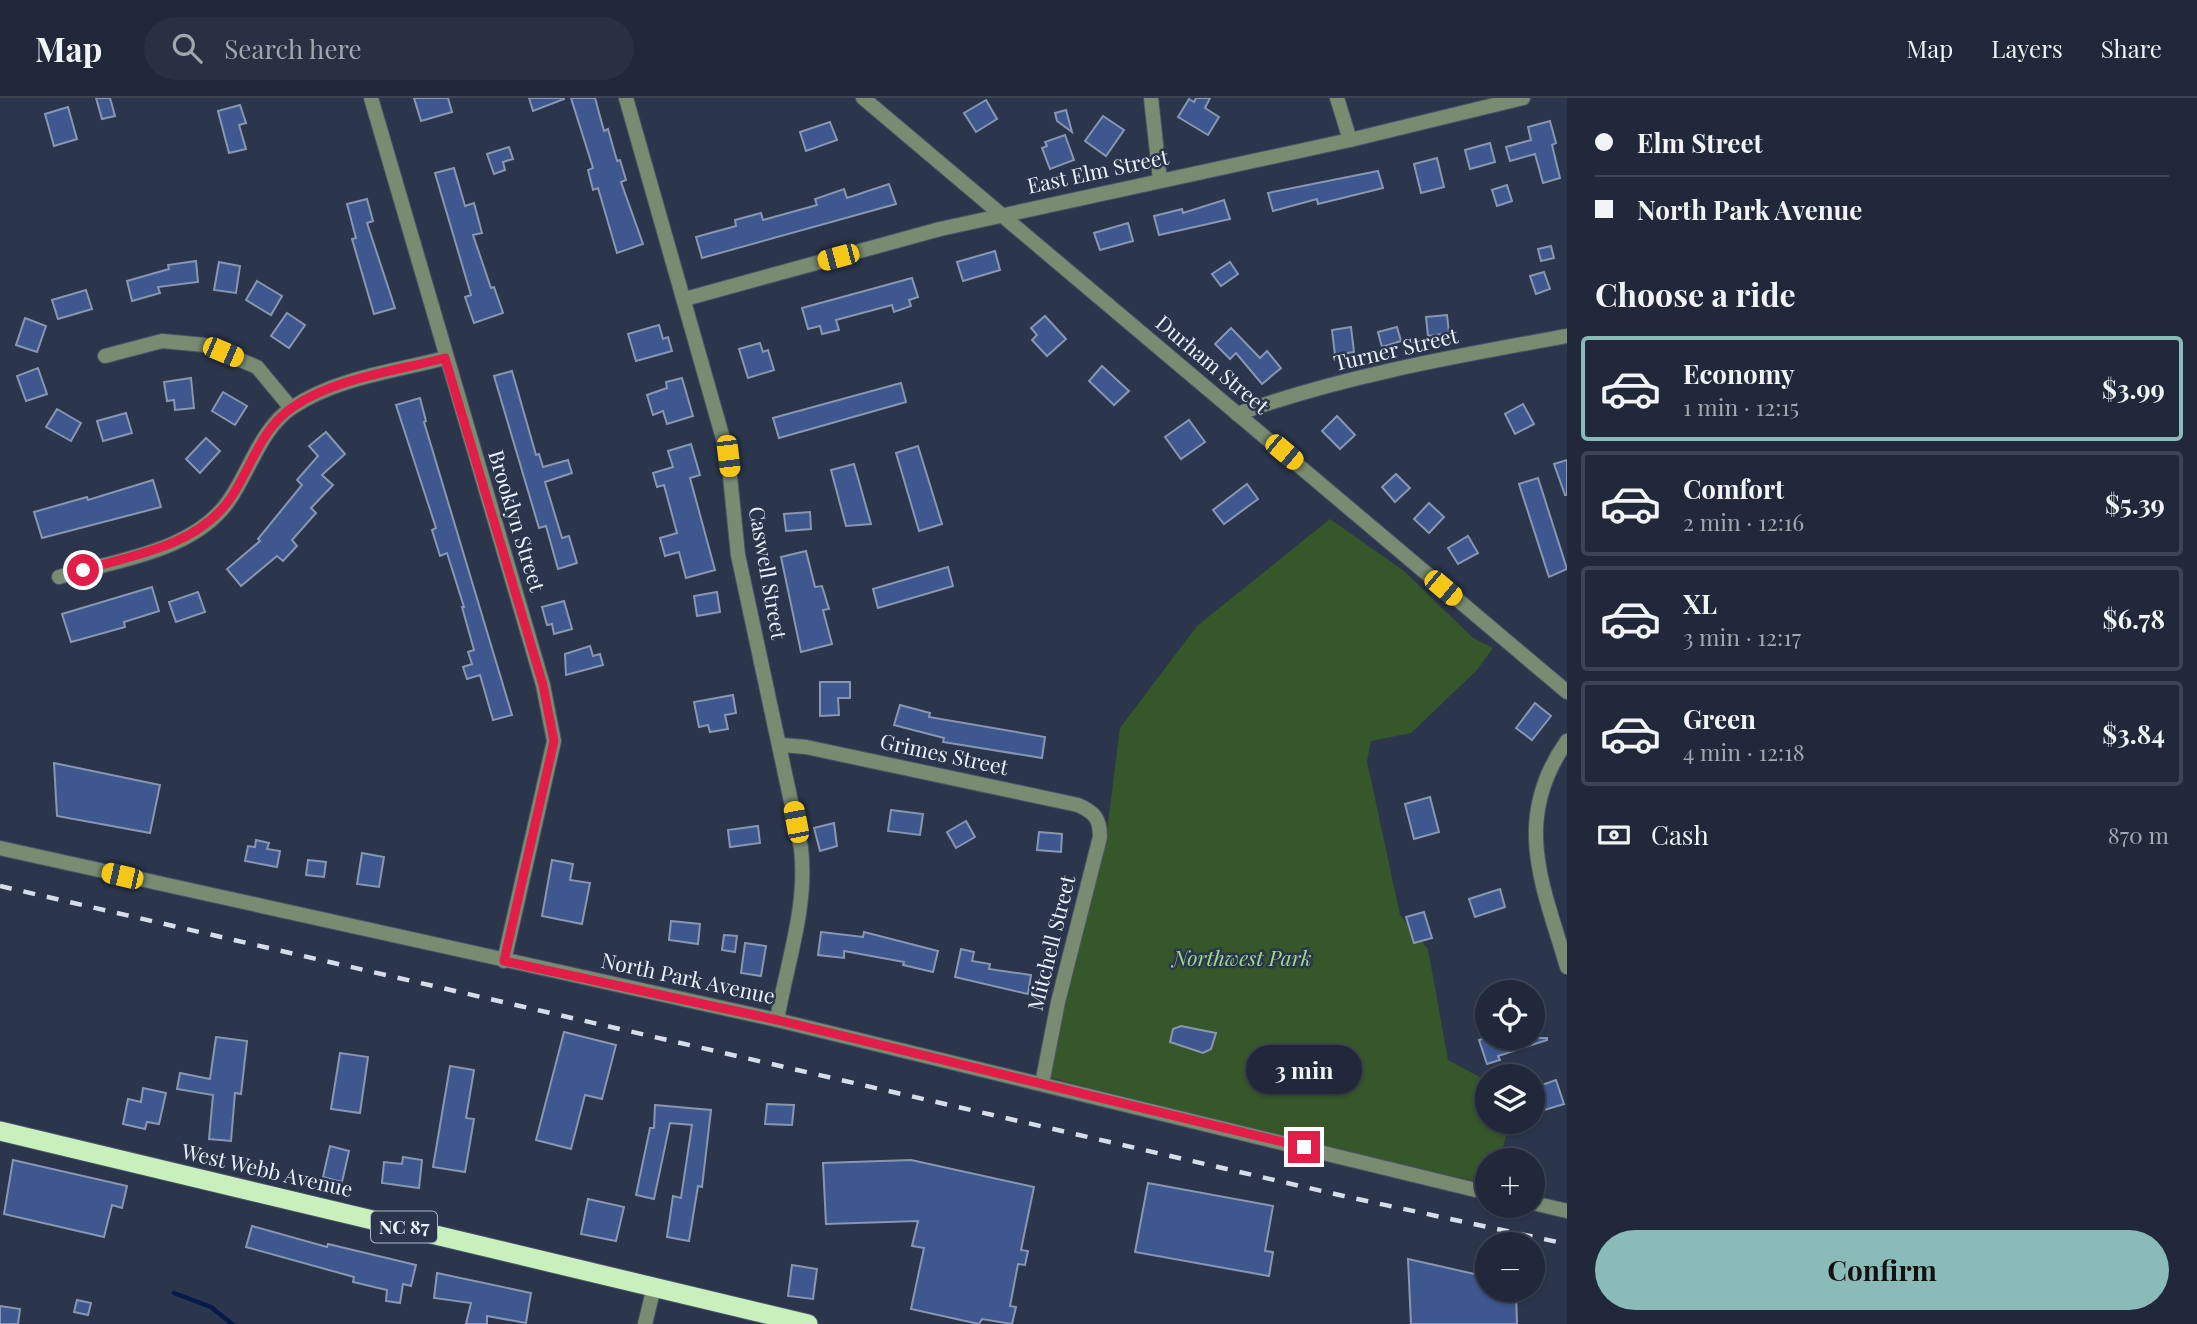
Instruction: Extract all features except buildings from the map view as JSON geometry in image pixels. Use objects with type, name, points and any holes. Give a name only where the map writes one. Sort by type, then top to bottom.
[{"type":"highway","name":"West Webb Avenue","points":[[0,1131],[808,1324]]},
{"type":"street","name":"Brooklyn Street","points":[[371,98],[553,727],[554,741],[547,780],[504,961]]},
{"type":"street","name":"Caswell Street","points":[[626,98],[728,456],[738,555],[782,745],[802,848],[804,893],[777,1020]]},
{"type":"street","points":[[1151,98],[1160,180]]},
{"type":"street","points":[[1337,98],[1350,140]]},
{"type":"street","name":"East Elm Street","points":[[685,299],[940,229],[1350,140],[1523,98]]},
{"type":"street","name":"Durham Street","points":[[866,99],[1567,692]]},
{"type":"street","name":"Turner Street","points":[[1237,414],[1271,402],[1371,377],[1567,336]]},
{"type":"street","points":[[105,356],[162,341],[205,345],[257,368],[291,408]]},
{"type":"street","points":[[59,577],[181,541],[228,502],[259,443],[291,408],[339,386],[445,358]]},
{"type":"street","points":[[1567,741],[1558,755],[1540,800],[1534,850],[1567,967]]},
{"type":"street","name":"Grimes Street","points":[[782,745],[806,747],[1078,805],[1094,814]]},
{"type":"street","name":"Mitchell Street","points":[[1042,1084],[1058,1002],[1100,836],[1100,825],[1094,814]]},
{"type":"street","name":"North Park Avenue","points":[[0,848],[777,1020],[1475,1190]]},
{"type":"street","points":[[1545,1206],[1567,1211]]},
{"type":"street","points":[[645,1324],[654,1287]]},
{"type":"green space","name":"Northwest Park","points":[[1330,519],[1404,571],[1473,638],[1493,648],[1477,670],[1411,733],[1371,741],[1367,761],[1400,915],[1428,949],[1448,1060],[1475,1075],[1475,1134],[1507,1134],[1503,1148],[1475,1148],[1475,1181],[1249,1129],[1048,1077],[1108,823],[1120,728],[1197,626]]},
{"type":"waterway","points":[[174,1293],[211,1307],[232,1324]]},
{"type":"railway","points":[[0,886],[1348,1197],[1567,1244]]},
{"type":"route","points":[[83,570],[181,541],[205,523],[228,502],[259,443],[291,408],[312,396],[339,386],[445,358],[543,685],[553,727],[554,741],[547,780],[504,961],[777,1020],[1304,1147]]}]
